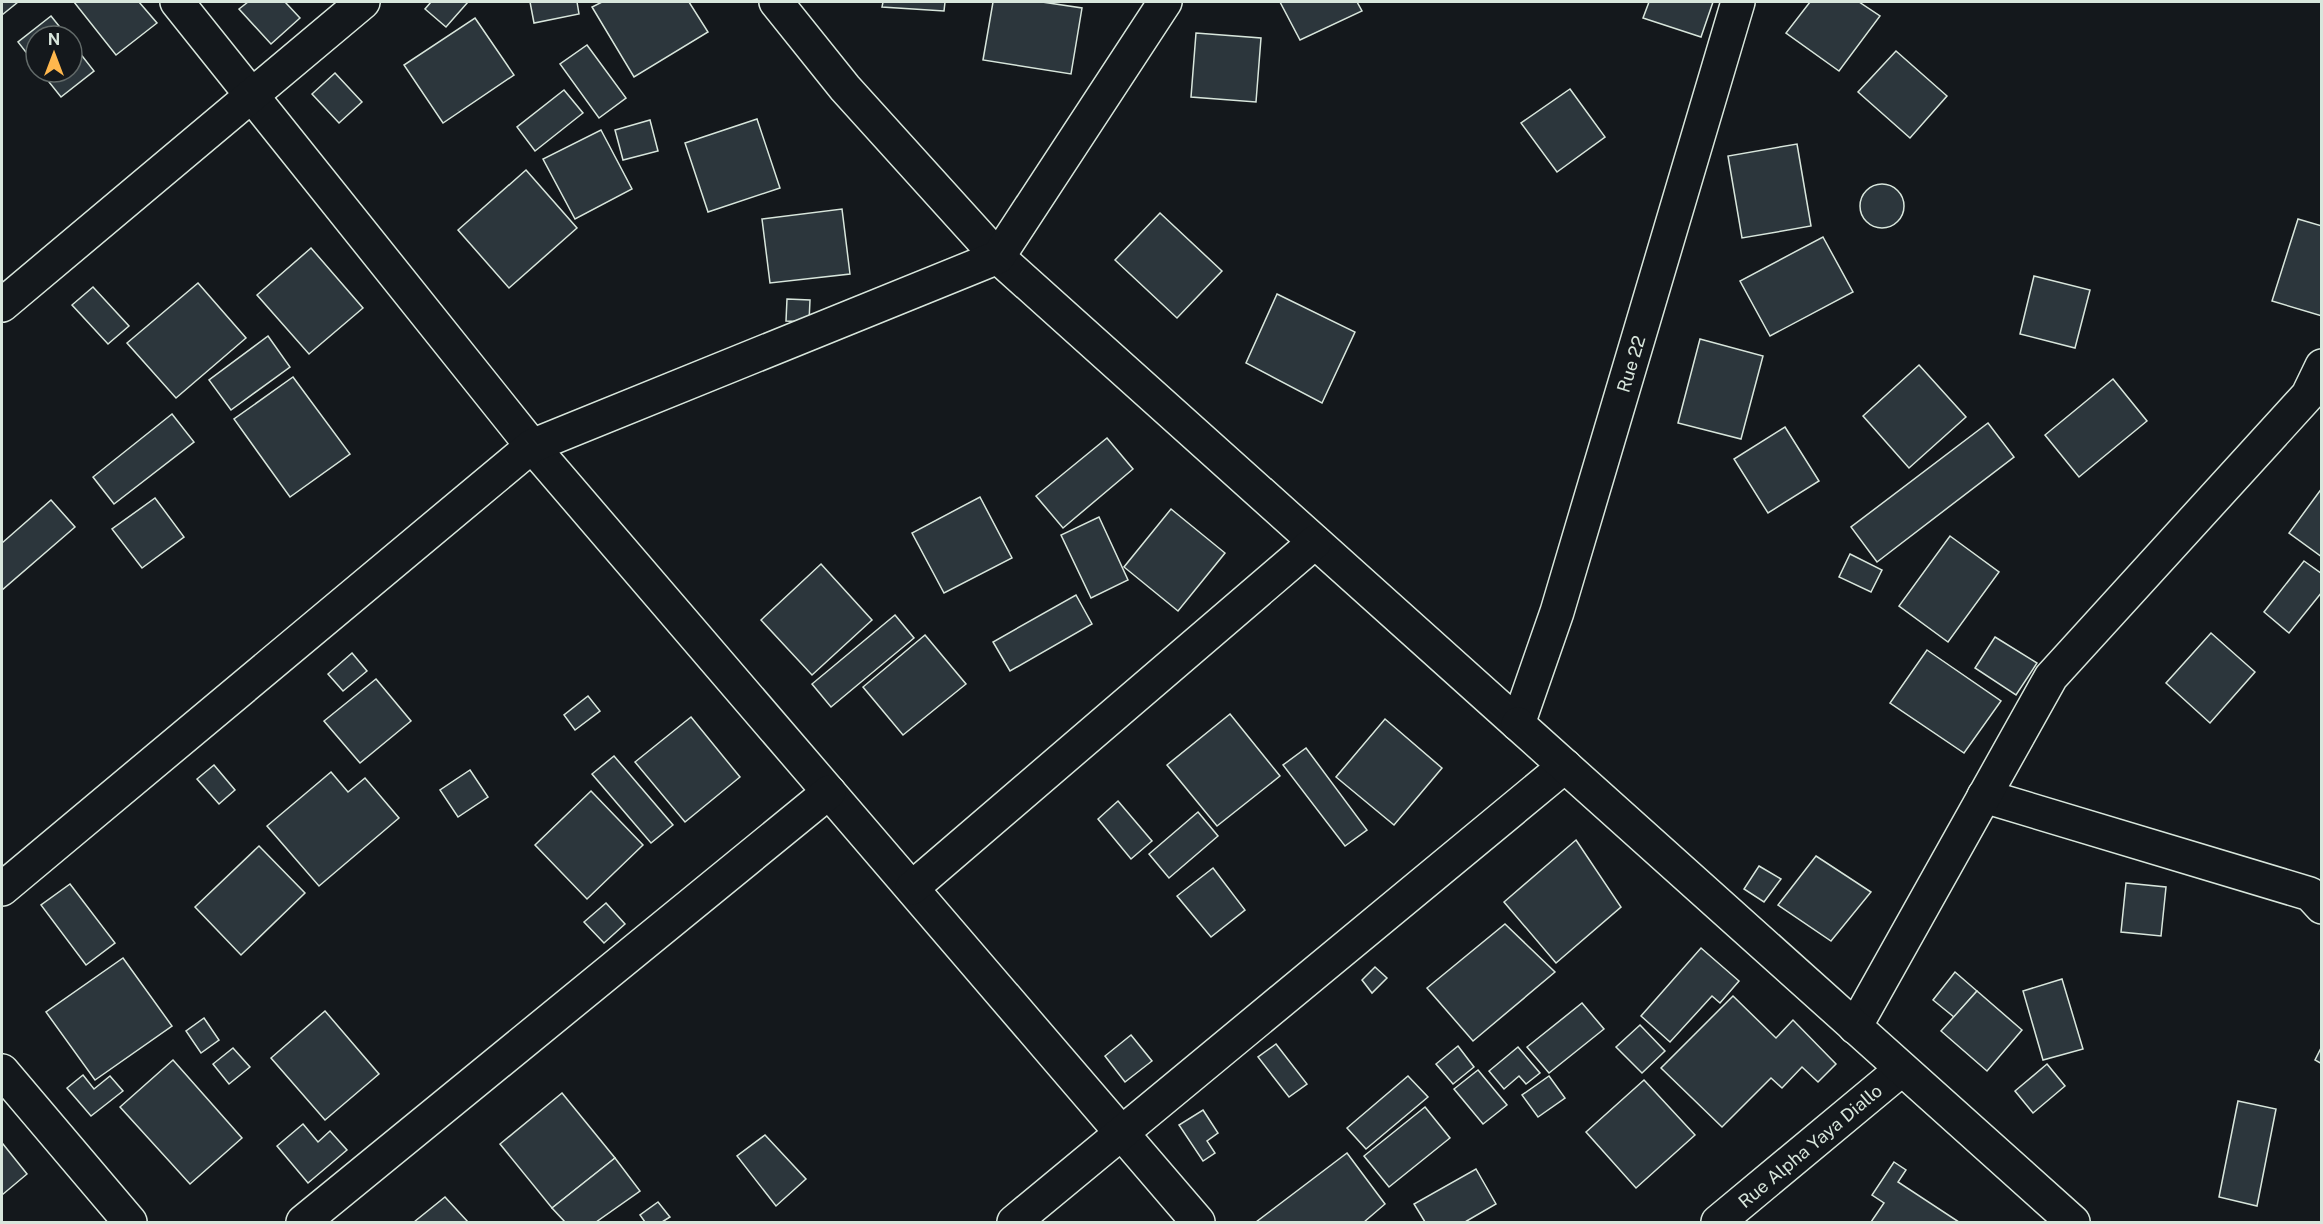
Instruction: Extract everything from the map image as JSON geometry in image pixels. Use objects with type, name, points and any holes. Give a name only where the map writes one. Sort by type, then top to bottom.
[{"type":"street","points":[[177,2],[532,446],[1198,1222]]},
{"type":"street","points":[[2,305],[363,2]]},
{"type":"street","points":[[776,2],[845,88],[998,257],[2073,1222]]},
{"type":"street","points":[[2,889],[532,446],[998,257],[1165,2]]},
{"type":"street","name":"Rue 22","points":[[1518,724],[1561,601],[1738,2]]},
{"type":"street","points":[[1855,1027],[2051,677],[2317,387]]},
{"type":"street","points":[[912,888],[1315,542]]},
{"type":"street","points":[[1014,1222],[1566,766]]},
{"type":"street","points":[[303,1222],[829,792]]},
{"type":"street","points":[[1984,796],[2310,894],[2322,907]]},
{"type":"street","name":"Rue Alpha Yaya Diallo","points":[[1718,1222],[1902,1069]]},
{"type":"street","points":[[2,1071],[130,1222]]},
{"type":"building","points":[[2,2],[18,2],[2,15]]},
{"type":"building","points":[[74,2],[139,2],[157,23],[116,55]]},
{"type":"building","points":[[248,2],[285,2],[300,18],[271,44],[239,9]]},
{"type":"building","points":[[431,2],[468,2],[446,27],[425,9]]},
{"type":"building","points":[[530,2],[577,2],[579,14],[534,23]]},
{"type":"building","points":[[602,2],[689,2],[708,32],[634,77],[592,7]]},
{"type":"building","points":[[883,2],[945,2],[944,11],[882,7]]},
{"type":"building","points":[[993,2],[1042,2],[1082,8],[1071,74],[983,60]]},
{"type":"building","points":[[1280,2],[1357,2],[1362,11],[1300,40]]},
{"type":"building","points":[[1649,2],[1713,2],[1701,37],[1643,18]]},
{"type":"building","points":[[1810,2],[1859,2],[1880,16],[1839,71],[1786,33]]},
{"type":"building","points":[[51,16],[57,24],[41,24]]},
{"type":"building","points":[[475,18],[514,75],[443,123],[404,65]]},
{"type":"building","points":[[1196,33],[1261,38],[1256,102],[1191,97]]},
{"type":"building","points":[[24,37],[24,50],[18,42]]},
{"type":"building","points":[[587,45],[626,98],[599,118],[560,64]]},
{"type":"building","points":[[1896,51],[1947,96],[1910,138],[1858,92]]},
{"type":"building","points":[[84,58],[94,71],[84,79]]},
{"type":"building","points":[[335,73],[362,102],[339,123],[312,94]]},
{"type":"building","points":[[51,84],[78,84],[61,97]]},
{"type":"building","points":[[1570,89],[1605,137],[1557,172],[1521,123]]},
{"type":"building","points":[[564,90],[583,113],[535,151],[517,127]]},
{"type":"building","points":[[757,119],[780,188],[708,212],[685,143]]},
{"type":"building","points":[[650,120],[658,151],[623,160],[615,130]]},
{"type":"building","points":[[601,130],[632,189],[575,219],[543,159]]},
{"type":"building","points":[[1797,144],[1811,226],[1742,238],[1728,156]]},
{"type":"building","points":[[526,170],[577,228],[509,288],[458,230]]},
{"type":"building","points":[[1882,184],[1897,191],[1904,206],[1897,221],[1882,228],[1867,221],[1860,206],[1867,191]]},
{"type":"building","points":[[842,209],[850,274],[770,283],[762,219]]},
{"type":"building","points":[[1160,213],[1222,271],[1177,318],[1115,260]]},
{"type":"building","points":[[2298,219],[2322,226],[2322,316],[2272,301]]},
{"type":"building","points":[[1823,237],[1853,292],[1770,336],[1740,281]]},
{"type":"building","points":[[311,248],[363,308],[309,354],[257,295]]},
{"type":"building","points":[[2034,276],[2090,290],[2075,348],[2020,334]]},
{"type":"building","points":[[198,283],[246,338],[176,398],[127,343]]},
{"type":"building","points":[[93,287],[129,326],[108,344],[72,305]]},
{"type":"building","points":[[1277,294],[1355,332],[1322,403],[1246,363]]},
{"type":"building","points":[[787,299],[810,300],[809,322],[786,321]]},
{"type":"building","points":[[268,336],[290,367],[231,410],[209,380]]},
{"type":"building","points":[[1700,339],[1763,356],[1741,439],[1678,423]]},
{"type":"building","points":[[1919,365],[1966,417],[1909,468],[1863,416]]},
{"type":"building","points":[[293,377],[350,454],[290,497],[234,419]]},
{"type":"building","points":[[2113,379],[2147,421],[2079,477],[2045,435]]},
{"type":"building","points":[[172,414],[194,442],[114,504],[93,477]]},
{"type":"building","points":[[1988,423],[2014,457],[1877,562],[1851,527]]},
{"type":"building","points":[[1785,427],[1819,481],[1768,513],[1734,459]]},
{"type":"building","points":[[1107,438],[1133,469],[1063,528],[1036,496]]},
{"type":"building","points":[[2322,488],[2322,557],[2289,533]]},
{"type":"building","points":[[980,497],[1012,558],[944,593],[912,533]]},
{"type":"building","points":[[155,498],[184,537],[142,568],[112,529]]},
{"type":"building","points":[[51,500],[75,527],[2,590],[2,543]]},
{"type":"building","points":[[1171,509],[1225,553],[1178,611],[1124,567]]},
{"type":"building","points":[[1099,517],[1128,580],[1091,598],[1061,535]]},
{"type":"building","points":[[1950,536],[1999,572],[1948,642],[1899,606]]},
{"type":"building","points":[[1850,554],[1882,570],[1871,592],[1839,577]]},
{"type":"building","points":[[2304,561],[2322,574],[2322,592],[2289,633],[2264,612]]},
{"type":"building","points":[[821,564],[872,620],[812,675],[761,620]]},
{"type":"building","points":[[1076,595],[1092,624],[1010,671],[993,642]]},
{"type":"building","points":[[895,615],[914,638],[831,707],[812,684]]},
{"type":"building","points":[[2211,633],[2255,672],[2210,723],[2166,683]]},
{"type":"building","points":[[925,635],[966,684],[903,735],[863,687]]},
{"type":"building","points":[[1995,637],[2037,663],[2016,695],[1975,668]]},
{"type":"building","points":[[1927,650],[2001,701],[1964,753],[1890,703]]},
{"type":"building","points":[[352,653],[367,671],[343,691],[328,674]]},
{"type":"building","points":[[376,679],[411,721],[360,763],[324,721]]},
{"type":"building","points":[[588,696],[600,711],[575,730],[564,715]]},
{"type":"building","points":[[1230,714],[1280,776],[1217,826],[1167,765]]},
{"type":"building","points":[[691,717],[740,777],[685,822],[635,762]]},
{"type":"building","points":[[1385,719],[1442,768],[1394,825],[1336,777]]},
{"type":"building","points":[[1306,748],[1367,830],[1345,846],[1283,765]]},
{"type":"building","points":[[614,756],[673,825],[651,843],[592,774]]},
{"type":"building","points":[[214,765],[235,790],[219,804],[197,779]]},
{"type":"building","points":[[470,770],[488,797],[458,817],[440,790]]},
{"type":"building","points":[[331,772],[348,792],[365,778],[399,818],[319,886],[267,826]]},
{"type":"building","points":[[591,791],[643,845],[587,899],[535,845]]},
{"type":"building","points":[[1118,801],[1152,841],[1131,859],[1098,819]]},
{"type":"building","points":[[1198,812],[1218,836],[1169,878],[1149,854]]},
{"type":"building","points":[[1576,840],[1621,907],[1556,963],[1504,902]]},
{"type":"building","points":[[259,846],[305,893],[241,955],[195,907]]},
{"type":"building","points":[[1816,856],[1871,892],[1831,941],[1778,905]]},
{"type":"building","points":[[1759,866],[1781,879],[1764,902],[1744,889]]},
{"type":"building","points":[[1213,868],[1245,910],[1211,937],[1177,896]]},
{"type":"building","points":[[2126,883],[2166,887],[2161,936],[2121,932]]},
{"type":"building","points":[[70,884],[115,943],[86,965],[41,905]]},
{"type":"building","points":[[606,903],[625,924],[604,943],[584,922]]},
{"type":"building","points":[[1505,924],[1555,972],[1473,1041],[1427,988]]},
{"type":"building","points":[[1701,948],[1739,981],[1720,1003],[1712,996],[1670,1042],[1641,1016]]},
{"type":"building","points":[[123,958],[172,1026],[95,1080],[46,1012]]},
{"type":"building","points":[[1375,967],[1387,978],[1372,993],[1362,980]]},
{"type":"building","points":[[1955,972],[1977,991],[1954,1017],[1933,1000]]},
{"type":"building","points":[[2062,979],[2083,1049],[2043,1060],[2023,991]]},
{"type":"building","points":[[1977,991],[2022,1030],[1987,1071],[1941,1031]]},
{"type":"building","points":[[1733,996],[1776,1038],[1793,1020],[1836,1064],[1818,1082],[1802,1067],[1782,1088],[1771,1078],[1722,1127],[1661,1068]]},
{"type":"building","points":[[1582,1003],[1604,1029],[1549,1073],[1527,1047]]},
{"type":"building","points":[[325,1011],[379,1074],[325,1120],[271,1058]]},
{"type":"building","points":[[204,1018],[219,1040],[201,1053],[186,1031]]},
{"type":"building","points":[[1640,1025],[1665,1051],[1642,1073],[1616,1047]]},
{"type":"building","points":[[1131,1035],[1152,1061],[1125,1082],[1105,1056]]},
{"type":"building","points":[[1276,1044],[1307,1084],[1289,1097],[1258,1057]]},
{"type":"building","points":[[1458,1046],[1474,1067],[1453,1084],[1436,1064]]},
{"type":"building","points":[[2322,1046],[2322,1064],[2315,1060]]},
{"type":"building","points":[[1518,1047],[1540,1073],[1526,1084],[1519,1076],[1504,1089],[1489,1071]]},
{"type":"building","points":[[233,1048],[250,1067],[229,1084],[213,1064]]},
{"type":"building","points":[[173,1060],[242,1138],[190,1184],[120,1107]]},
{"type":"building","points":[[2047,1064],[2065,1086],[2033,1113],[2015,1091]]},
{"type":"building","points":[[1478,1070],[1507,1105],[1483,1124],[1454,1089]]},
{"type":"building","points":[[83,1075],[94,1089],[110,1076],[123,1091],[91,1116],[67,1088]]},
{"type":"building","points":[[1408,1076],[1428,1097],[1366,1149],[1347,1128]]},
{"type":"building","points":[[1549,1076],[1565,1098],[1538,1117],[1522,1095]]},
{"type":"building","points":[[1644,1080],[1695,1135],[1636,1188],[1586,1132]]},
{"type":"building","points":[[562,1093],[615,1158],[552,1208],[500,1144]]},
{"type":"building","points":[[2238,1101],[2276,1109],[2257,1206],[2219,1197]]},
{"type":"building","points":[[1425,1107],[1450,1138],[1389,1187],[1364,1156]]},
{"type":"building","points":[[1203,1110],[1218,1133],[1207,1141],[1215,1153],[1203,1161],[1179,1125]]},
{"type":"building","points":[[303,1124],[318,1142],[330,1131],[347,1150],[308,1183],[277,1146]]},
{"type":"building","points":[[765,1135],[806,1179],[776,1206],[737,1156]]},
{"type":"building","points":[[3,1144],[27,1174],[2,1195],[2,1146]]},
{"type":"building","points":[[1347,1153],[1385,1204],[1364,1222],[1256,1222]]},
{"type":"building","points":[[615,1158],[640,1191],[596,1222],[565,1222],[552,1208]]},
{"type":"building","points":[[1894,1162],[1906,1170],[1898,1182],[1959,1222],[1871,1222],[1884,1203],[1872,1195]]},
{"type":"building","points":[[1476,1169],[1496,1204],[1465,1222],[1425,1222],[1414,1204]]},
{"type":"building","points":[[445,1197],[468,1222],[414,1222]]},
{"type":"building","points":[[658,1202],[670,1217],[662,1222],[645,1222],[640,1215]]}]
